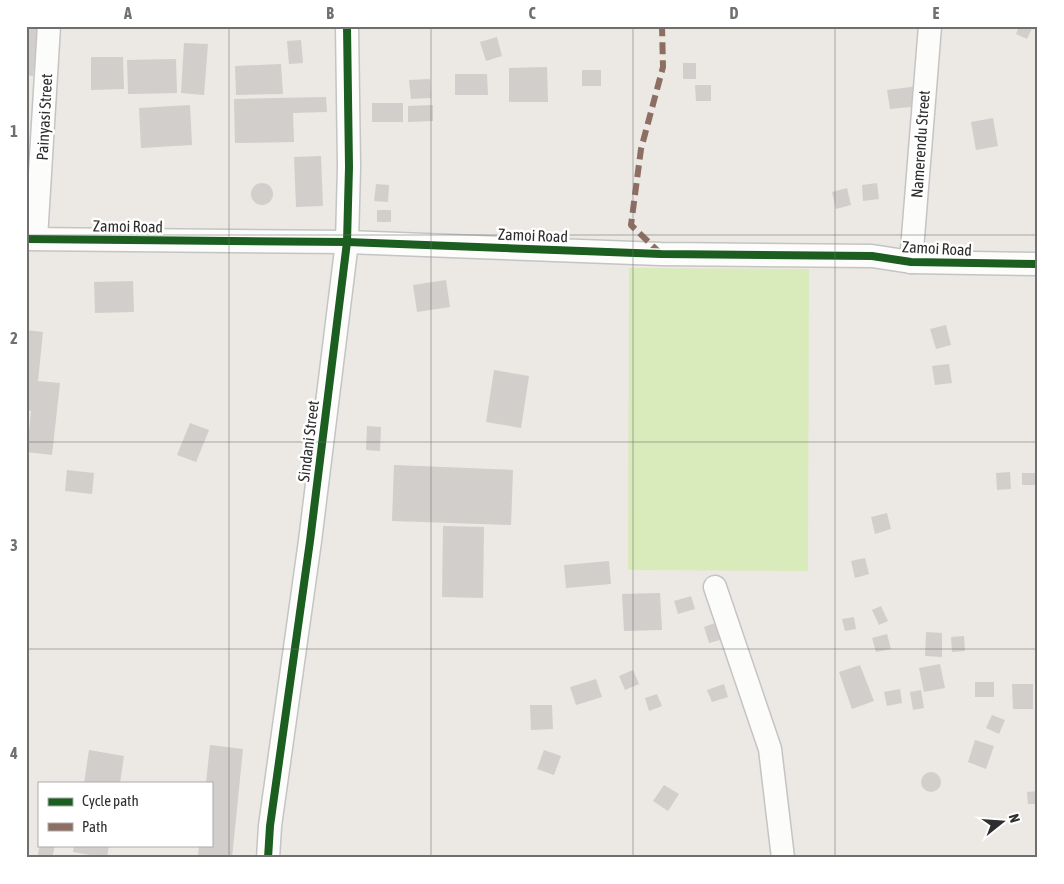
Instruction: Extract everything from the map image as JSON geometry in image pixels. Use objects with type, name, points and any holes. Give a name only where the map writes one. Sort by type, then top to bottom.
[{"type":"street","name":"Painyasi Street","points":[[31,238],[49,26]]},
{"type":"street","name":"Sindani Street","points":[[268,858],[270,826],[310,542],[347,242],[349,167],[347,26]]},
{"type":"street","name":"Namerendu Street","points":[[911,262],[930,26]]},
{"type":"street","name":"Zamoi Road","points":[[31,238],[347,242],[661,254],[872,256],[911,262],[1038,264]]},
{"type":"street","points":[[715,587],[770,749],[783,858]]},
{"type":"green space","points":[[629,268],[809,269],[808,571],[628,570]]},
{"type":"building","points":[[26,26],[39,27],[33,76],[26,75]]},
{"type":"building","points":[[1019,26],[1033,26],[1027,39],[1016,34]]},
{"type":"building","points":[[497,37],[502,56],[486,61],[480,42]]},
{"type":"building","points":[[301,40],[303,63],[289,64],[287,41]]},
{"type":"building","points":[[184,43],[208,44],[204,95],[181,93]]},
{"type":"building","points":[[91,57],[123,57],[124,89],[91,90]]},
{"type":"building","points":[[176,59],[177,93],[128,94],[127,60]]},
{"type":"building","points":[[683,63],[696,63],[696,79],[683,79]]},
{"type":"building","points":[[281,64],[283,94],[236,95],[235,66]]},
{"type":"building","points":[[547,67],[548,102],[509,102],[509,68]]},
{"type":"building","points":[[582,70],[601,70],[601,86],[582,86]]},
{"type":"building","points":[[455,74],[487,74],[488,95],[455,95]]},
{"type":"building","points":[[430,79],[431,98],[411,99],[409,80]]},
{"type":"building","points":[[695,85],[711,85],[711,101],[696,101]]},
{"type":"building","points":[[919,86],[921,106],[890,109],[887,90]]},
{"type":"building","points":[[326,97],[327,112],[293,113],[294,142],[235,143],[234,99]]},
{"type":"building","points":[[372,103],[403,103],[403,122],[372,122]]},
{"type":"building","points":[[190,105],[192,145],[141,148],[139,108]]},
{"type":"building","points":[[433,105],[433,121],[408,122],[408,106]]},
{"type":"building","points":[[993,118],[998,146],[976,150],[971,122]]},
{"type":"building","points":[[321,156],[323,206],[296,207],[294,157]]},
{"type":"building","points":[[262,183],[270,186],[273,194],[270,202],[262,205],[254,202],[251,194],[254,186]]},
{"type":"building","points":[[877,183],[879,199],[863,201],[862,185]]},
{"type":"building","points":[[376,184],[389,185],[388,202],[374,201]]},
{"type":"building","points":[[847,188],[851,205],[836,209],[832,192]]},
{"type":"building","points":[[377,210],[391,210],[391,222],[377,222]]},
{"type":"building","points":[[446,280],[450,307],[417,312],[413,285]]},
{"type":"building","points":[[133,281],[134,312],[95,313],[94,282]]},
{"type":"building","points":[[946,325],[951,345],[936,349],[930,329]]},
{"type":"building","points":[[26,330],[43,332],[38,381],[60,383],[52,455],[27,452],[31,411],[26,410]]},
{"type":"building","points":[[949,364],[952,383],[935,385],[932,366]]},
{"type":"building","points":[[494,370],[529,376],[521,428],[486,422]]},
{"type":"building","points":[[190,423],[209,430],[196,462],[177,455]]},
{"type":"building","points":[[367,426],[381,427],[380,451],[366,450]]},
{"type":"building","points":[[394,465],[513,470],[511,525],[392,521]]},
{"type":"building","points":[[67,470],[94,473],[92,494],[65,491]]},
{"type":"building","points":[[1010,472],[1011,489],[997,490],[996,473]]},
{"type":"building","points":[[1022,473],[1038,473],[1038,485],[1022,485]]},
{"type":"building","points":[[887,513],[891,529],[875,534],[871,517]]},
{"type":"building","points":[[443,526],[484,527],[483,598],[442,597]]},
{"type":"building","points":[[865,558],[869,574],[855,578],[851,561]]},
{"type":"building","points":[[609,561],[611,584],[566,588],[564,565]]},
{"type":"building","points":[[660,593],[662,630],[624,631],[622,594]]},
{"type":"building","points":[[691,596],[695,609],[678,614],[674,601]]},
{"type":"building","points":[[881,606],[888,621],[879,625],[872,610]]},
{"type":"building","points":[[854,617],[856,629],[845,631],[842,619]]},
{"type":"building","points":[[715,623],[720,640],[709,643],[704,627]]},
{"type":"building","points":[[926,632],[942,633],[942,657],[925,656]]},
{"type":"building","points":[[887,634],[891,649],[876,652],[872,638]]},
{"type":"building","points":[[964,636],[965,651],[952,652],[951,637]]},
{"type":"building","points":[[940,664],[945,688],[924,692],[919,668]]},
{"type":"building","points":[[860,665],[874,701],[852,709],[839,672]]},
{"type":"building","points":[[633,670],[639,684],[625,690],[619,676]]},
{"type":"building","points":[[596,679],[602,697],[576,705],[570,687]]},
{"type":"building","points":[[975,682],[994,682],[994,697],[975,697]]},
{"type":"building","points":[[724,684],[728,697],[712,702],[707,690]]},
{"type":"building","points":[[1012,684],[1033,684],[1033,709],[1013,709]]},
{"type":"building","points":[[900,689],[902,703],[887,706],[884,692]]},
{"type":"building","points":[[921,690],[924,708],[913,710],[910,692]]},
{"type":"building","points":[[657,694],[662,706],[649,711],[645,698]]},
{"type":"building","points":[[530,705],[552,705],[553,729],[531,730]]},
{"type":"building","points":[[992,715],[1005,720],[999,734],[986,728]]},
{"type":"building","points":[[975,740],[994,746],[986,769],[968,762]]},
{"type":"building","points":[[210,745],[243,749],[232,858],[198,857],[199,846],[212,846],[212,782],[206,782]]},
{"type":"building","points":[[89,750],[124,756],[120,782],[84,782]]},
{"type":"building","points":[[544,750],[561,756],[554,775],[537,769]]},
{"type":"building","points":[[931,772],[938,775],[941,782],[938,789],[931,792],[924,789],[921,782],[924,775]]},
{"type":"building","points":[[664,785],[679,794],[668,811],[653,801]]},
{"type":"building","points":[[1038,791],[1038,804],[1028,804],[1027,792]]},
{"type":"building","points":[[40,846],[55,846],[52,858],[37,858]]},
{"type":"building","points":[[74,846],[109,846],[107,858],[73,852]]},
{"type":"marked path","points":[[661,254],[631,225],[641,149],[663,67],[662,26]]},
{"type":"cycle path","points":[[268,858],[270,826],[310,541],[347,242],[349,167],[347,26]]},
{"type":"cycle path","points":[[26,239],[347,242],[661,254],[872,256],[911,262],[1038,264]]}]
